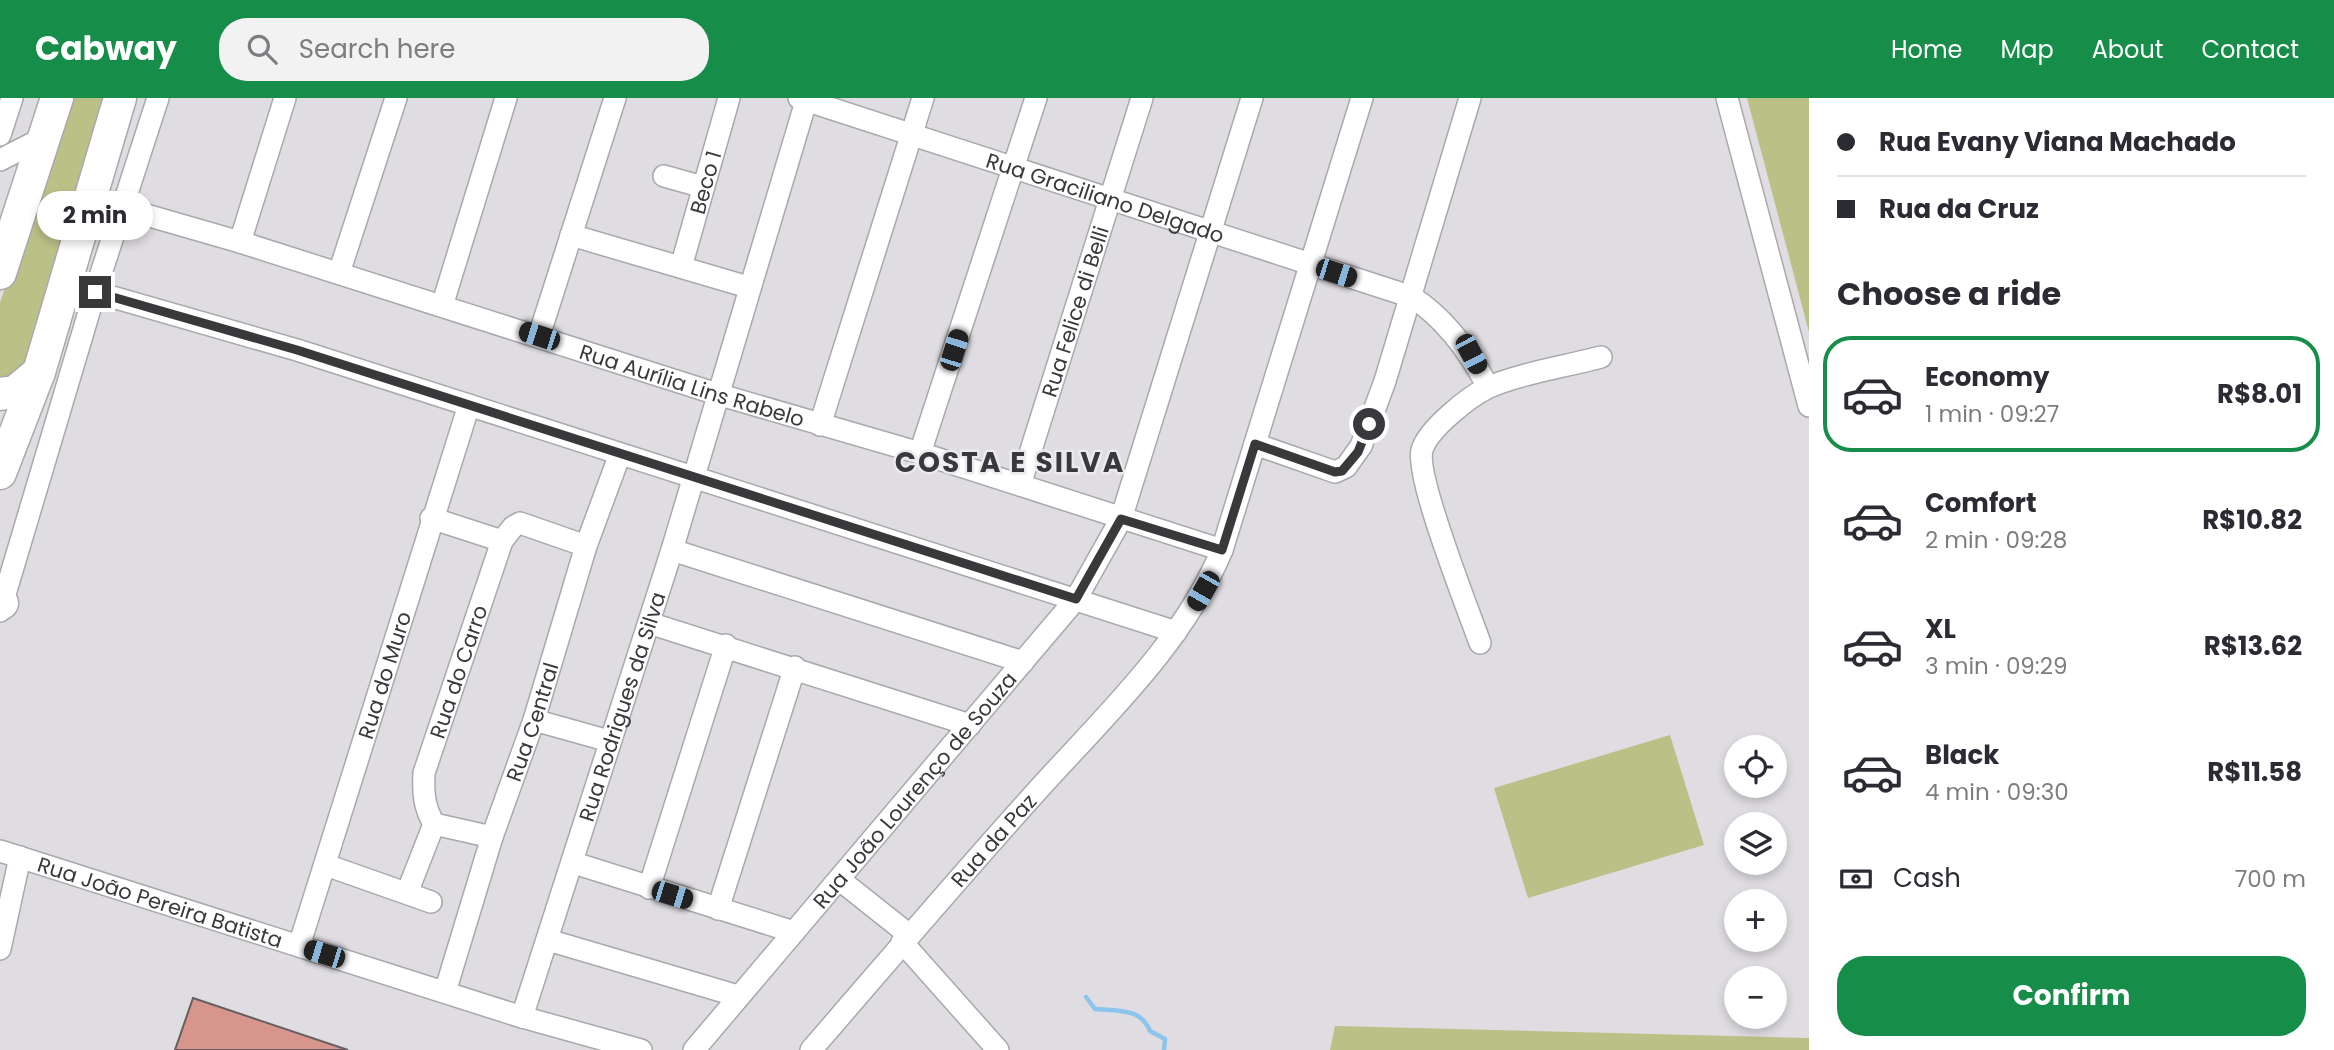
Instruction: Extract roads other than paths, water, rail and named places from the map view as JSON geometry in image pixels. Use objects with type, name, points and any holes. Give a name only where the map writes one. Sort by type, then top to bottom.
[{"type":"highway","points":[[0,273],[8,226],[45,137],[57,98]]},
{"type":"highway","points":[[0,473],[39,372],[120,98]]},
{"type":"highway","points":[[0,394],[15,392],[39,372]]},
{"type":"street","points":[[0,135],[12,98]]},
{"type":"street","points":[[1,606],[95,292],[158,98]]},
{"type":"street","points":[[240,242],[285,98]]},
{"type":"street","points":[[339,273],[397,98]]},
{"type":"street","points":[[442,306],[506,98]]},
{"type":"street","points":[[539,336],[615,98]]},
{"type":"street","name":"Beco 1","points":[[681,267],[729,98]]},
{"type":"street","points":[[820,425],[923,98]]},
{"type":"street","points":[[920,453],[1036,98]]},
{"type":"street","name":"Rua Felice di Belli","points":[[1020,485],[1142,98]]},
{"type":"street","name":"Rua João Lourenço de Souza","points":[[694,1050],[1076,599],[1121,519],[1252,98]]},
{"type":"street","name":"Rua da Paz","points":[[811,1050],[905,938],[1150,666],[1176,632],[1210,578],[1222,550],[1362,98]]},
{"type":"street","points":[[1255,444],[1335,472],[1342,471],[1361,446],[1412,297],[1470,98]]},
{"type":"street","points":[[1727,98],[1809,406]]},
{"type":"street","name":"Rua Graciliano Delgado","points":[[804,99],[1412,297]]},
{"type":"street","name":"Rua Rodrigues da Silva","points":[[522,1017],[574,863],[609,741],[672,550],[804,99]]},
{"type":"street","points":[[0,160],[45,137]]},
{"type":"street","points":[[664,176],[703,187]]},
{"type":"street","name":"Rua Aurília Lins Rabelo","points":[[122,208],[240,242],[717,394],[920,453],[1222,550]]},
{"type":"street","points":[[571,235],[748,287]]},
{"type":"street","points":[[95,292],[297,350],[1176,632]]},
{"type":"street","points":[[1412,297],[1432,310],[1471,354],[1489,387]]},
{"type":"street","points":[[1480,643],[1426,487],[1421,462],[1426,442],[1461,404],[1489,387],[1601,357]]},
{"type":"street","name":"Rua do Muro","points":[[299,946],[469,405]]},
{"type":"street","name":"Rua Central","points":[[446,992],[492,838],[534,720],[586,546],[620,454]]},
{"type":"street","points":[[431,519],[502,541],[513,527],[520,523],[586,546]]},
{"type":"street","name":"Rua do Carro","points":[[434,824],[423,794],[424,774],[502,541]]},
{"type":"street","points":[[672,550],[1023,662]]},
{"type":"street","points":[[649,623],[726,645],[970,724]]},
{"type":"street","points":[[649,888],[726,645]]},
{"type":"street","points":[[718,909],[795,667]]},
{"type":"street","points":[[534,720],[609,741]]},
{"type":"street","points":[[407,893],[434,824],[492,838]]},
{"type":"street","points":[[0,949],[10,854]]},
{"type":"street","name":"Rua João Pereira Batista","points":[[10,854],[522,1017],[641,1050]]},
{"type":"street","points":[[574,863],[794,932]]},
{"type":"street","points":[[326,865],[431,902]]},
{"type":"street","points":[[840,880],[905,938],[998,1050]]},
{"type":"street","points":[[548,940],[738,996]]},
{"type":"waterway","points":[[1086,997],[1095,1009],[1128,1012],[1141,1018],[1150,1031],[1165,1039],[1164,1050]]},
{"type":"district","name":"COSTA E SILVA","points":[[1010,462]]}]
